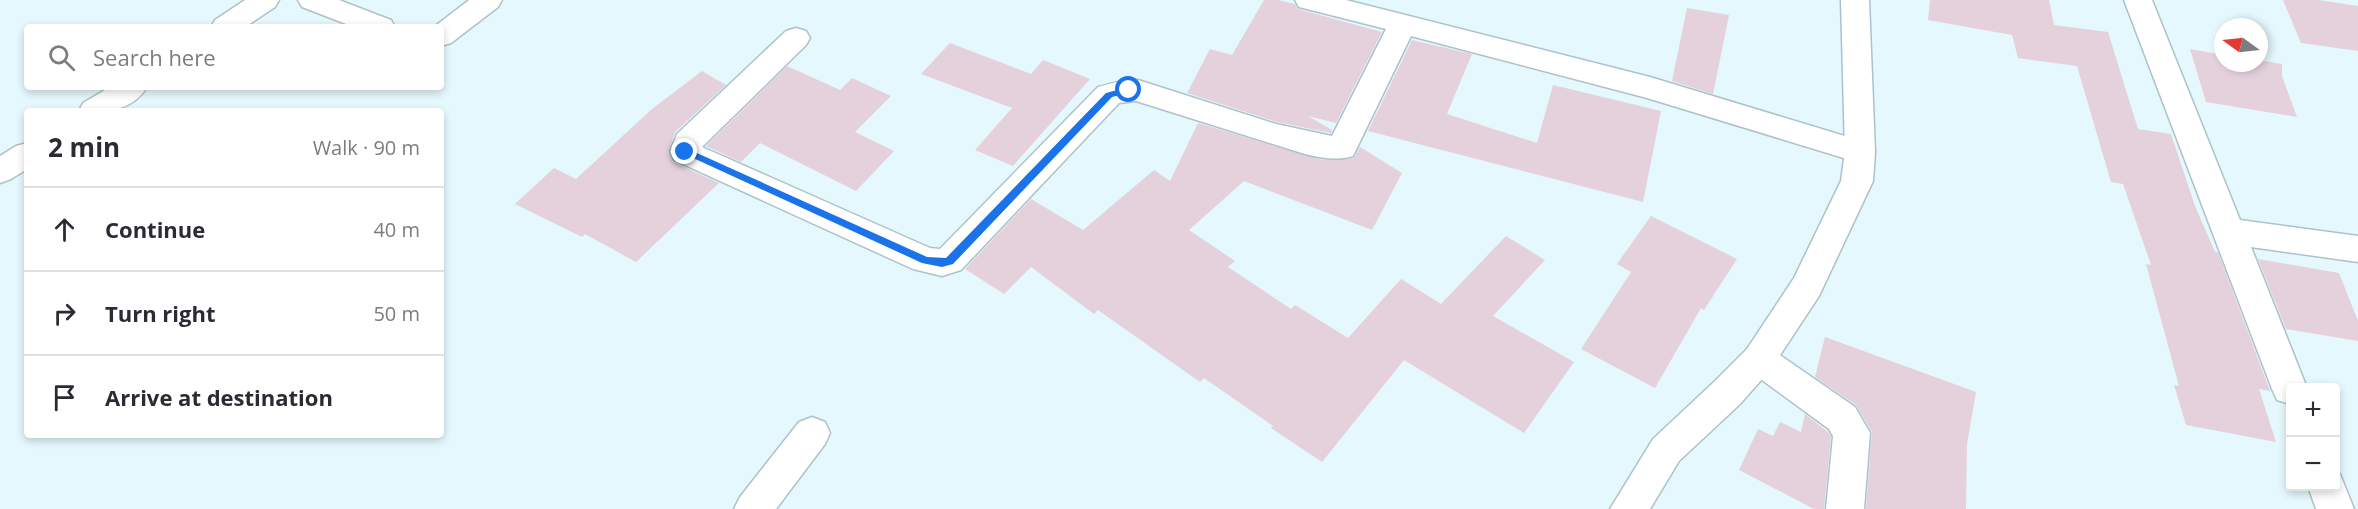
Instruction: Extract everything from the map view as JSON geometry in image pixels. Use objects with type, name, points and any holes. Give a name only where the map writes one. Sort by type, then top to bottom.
[{"type":"street","points":[[229,24],[265,0]]},
{"type":"street","points":[[312,0],[373,24]]},
{"type":"street","points":[[444,34],[488,0]]},
{"type":"street","points":[[1309,0],[1350,5],[1403,24],[1650,88],[1860,152]]},
{"type":"street","points":[[1629,509],[1666,450],[1727,393],[1759,359],[1807,286],[1857,181],[1860,152],[1855,0]]},
{"type":"street","points":[[2138,0],[2288,383]]},
{"type":"street","points":[[796,38],[688,142],[685,152],[925,260],[942,263],[949,261],[1109,95],[1118,92],[1138,91],[1330,150],[1342,148],[1403,24]]},
{"type":"street","points":[[99,108],[127,90]]},
{"type":"street","points":[[0,171],[24,156]]},
{"type":"street","points":[[2229,231],[2358,249]]},
{"type":"street","points":[[1759,359],[1842,418],[1850,428],[1852,433],[1845,509]]},
{"type":"street","points":[[753,509],[812,433]]},
{"type":"street","points":[[2329,491],[2335,509]]},
{"type":"building","points":[[1264,0],[1295,4],[1298,9],[1382,32],[1336,123],[1308,116],[1332,130],[1331,133],[1277,122],[1187,93],[1210,49],[1232,55]]},
{"type":"building","points":[[1930,0],[2049,0],[2054,25],[2108,32],[2138,129],[2171,134],[2195,206],[2215,252],[2218,252],[2270,391],[2259,389],[2276,442],[2186,425],[2174,385],[2179,386],[2146,264],[2151,265],[2123,184],[2111,182],[2077,66],[2018,58],[2012,35],[1928,20]]},
{"type":"building","points":[[2283,0],[2319,0],[2358,6],[2358,51],[2301,43]]},
{"type":"building","points":[[1687,8],[1729,15],[1713,94],[1672,81]]},
{"type":"building","points":[[1412,40],[1472,54],[1447,114],[1537,143],[1553,85],[1661,111],[1643,202],[1368,131]]},
{"type":"building","points":[[950,43],[1031,74],[1043,60],[1090,79],[1013,166],[975,150],[1012,108],[921,74]]},
{"type":"building","points":[[2190,49],[2214,53],[2214,72],[2268,72],[2268,62],[2282,64],[2282,76],[2297,117],[2206,102]]},
{"type":"building","points":[[787,66],[840,90],[852,78],[891,96],[855,132],[894,151],[856,191],[760,143],[741,162],[706,146]]},
{"type":"building","points":[[702,71],[726,85],[675,132],[668,153],[673,162],[719,183],[636,262],[585,234],[582,237],[515,204],[554,168],[576,179],[652,109]]},
{"type":"building","points":[[1198,123],[1323,160],[1354,158],[1360,147],[1402,173],[1372,230],[1244,181],[1189,230],[1235,261],[1228,267],[1291,309],[1295,305],[1348,338],[1401,279],[1441,304],[1506,236],[1545,260],[1493,316],[1574,362],[1524,433],[1404,360],[1322,462],[1271,428],[1273,426],[1204,378],[1200,382],[1098,310],[1094,314],[1031,267],[1004,294],[965,269],[1031,199],[1083,230],[1154,170],[1170,181]]},
{"type":"building","points":[[1651,216],[1737,259],[1704,310],[1701,308],[1655,388],[1581,349],[1631,272],[1617,264]]},
{"type":"building","points":[[2258,259],[2339,273],[2358,321],[2358,341],[2286,329]]},
{"type":"building","points":[[1825,337],[1976,392],[1967,444],[1966,509],[1866,509],[1872,432],[1856,405],[1815,377]]},
{"type":"building","points":[[1805,414],[1831,436],[1824,509],[1814,509],[1739,470],[1758,429],[1773,436],[1780,422],[1801,432]]},
{"type":"route","points":[[685,152],[925,260],[942,263],[949,261],[1109,95],[1129,90]]}]
